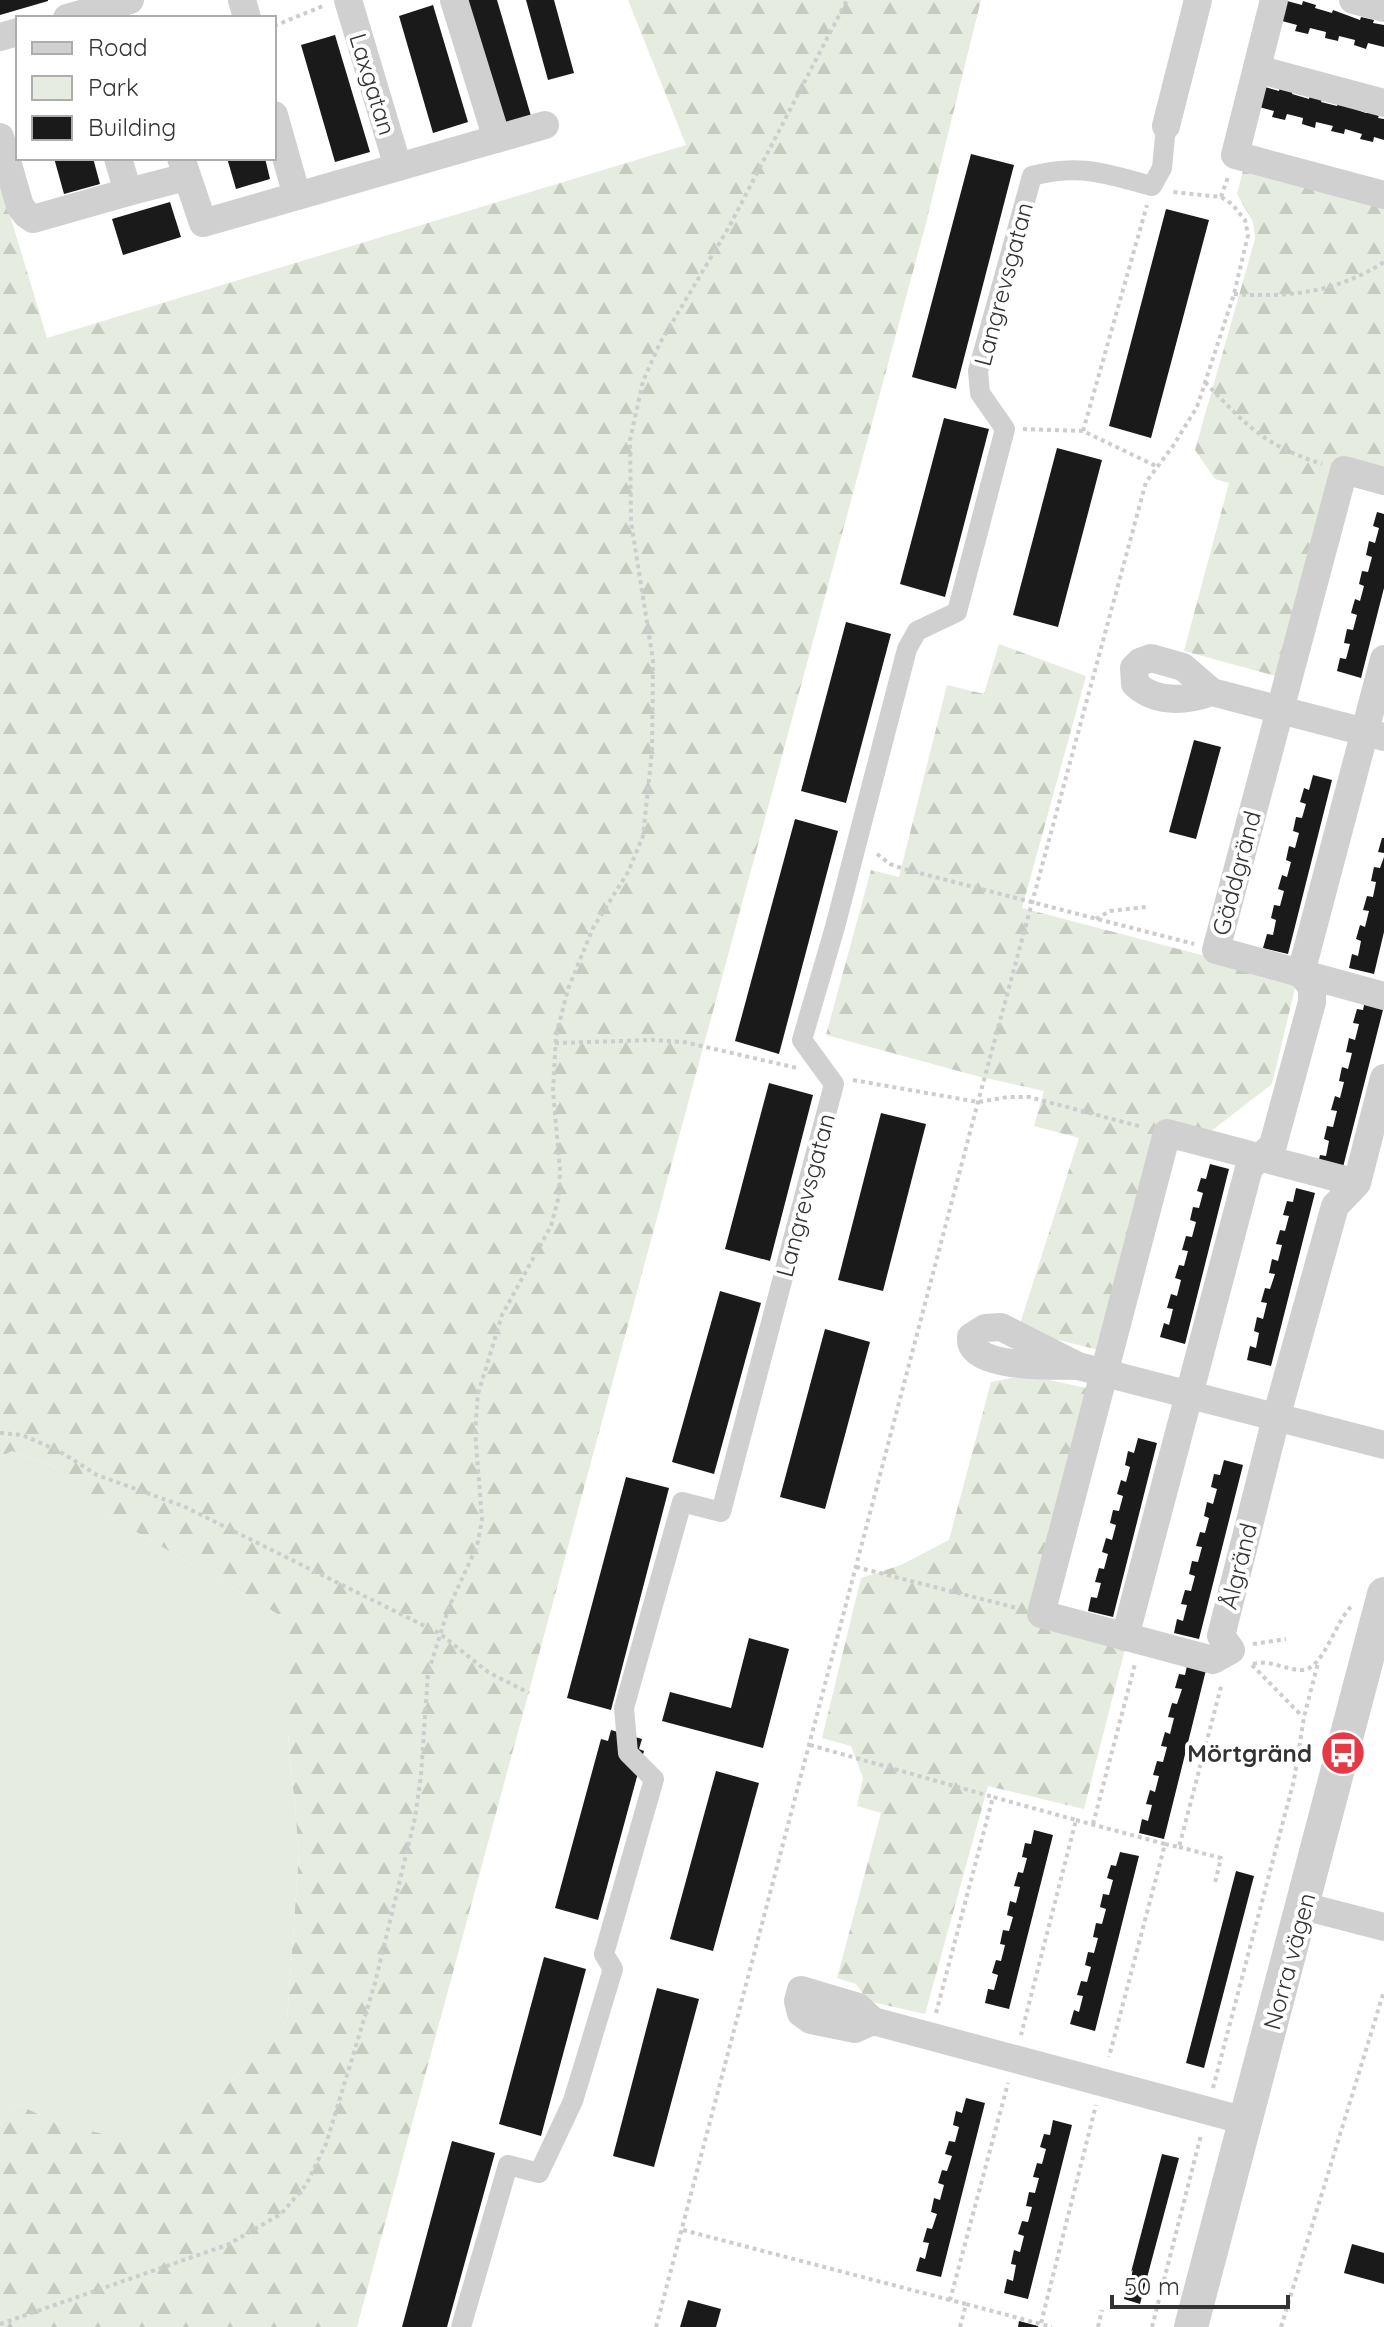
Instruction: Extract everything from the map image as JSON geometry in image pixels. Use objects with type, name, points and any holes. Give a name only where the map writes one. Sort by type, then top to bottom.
[{"type":"street","points":[[76,16],[133,0]]},
{"type":"street","points":[[454,0],[497,139]]},
{"type":"street","points":[[1152,186],[1162,168],[1166,126],[1198,0]]},
{"type":"street","points":[[1274,0],[1235,155],[1384,195]]},
{"type":"street","points":[[1353,0],[1384,8]]},
{"type":"street","name":"Laxgatan","points":[[337,2],[398,167]]},
{"type":"street","points":[[1257,69],[1384,103]]},
{"type":"street","points":[[276,122],[297,196]]},
{"type":"street","name":"Laxgatan","points":[[0,137],[20,206],[33,219],[128,192],[184,167],[203,223],[545,125]]},
{"type":"street","points":[[119,160],[128,192]]},
{"type":"street","name":"Langrevsgatan","points":[[1005,429],[980,393],[978,371],[1032,176],[1057,169],[1081,168],[1152,186]]},
{"type":"street","points":[[827,1074],[802,1040],[907,649],[917,631],[957,612],[1005,429]]},
{"type":"street","points":[[1344,470],[1384,481]]},
{"type":"street","name":"Gäddgränd","points":[[1344,470],[1216,950],[1384,996]]},
{"type":"street","points":[[1133,1639],[1190,1395],[1249,1168],[1273,1145],[1312,1002],[1312,987],[1301,973],[1374,735],[1384,659]]},
{"type":"street","points":[[1212,692],[1374,735]]},
{"type":"street","name":"Langrevsgatan","points":[[461,2327],[508,2165],[539,2173],[573,2101],[613,1969],[604,1954],[654,1779],[628,1753],[624,1708],[682,1502],[721,1512],[834,1084],[827,1074]]},
{"type":"street","points":[[1241,1657],[1213,1660],[1041,1614],[1091,1369],[1167,1133],[1357,1183],[1384,1078]]},
{"type":"street","name":"Ålgränd","points":[[1241,1657],[1221,1636],[1276,1418],[1335,1206],[1357,1183]]},
{"type":"street","points":[[1091,1369],[1384,1445]]},
{"type":"street","name":"Norra vägen","points":[[1191,2327],[1384,1594]]},
{"type":"street","points":[[1303,1906],[1384,1927]]},
{"type":"street","points":[[873,2021],[1246,2121]]},
{"type":"path","points":[[0,2324],[227,2245],[281,2214],[306,2185],[326,2144],[347,2081],[404,1868],[421,1775],[428,1673],[439,1633],[477,1546],[482,1520],[475,1431],[478,1394],[502,1315],[551,1226],[559,1196],[560,1170],[553,1091],[555,1043],[568,989],[593,928],[628,872],[643,836],[652,751],[653,660],[631,522],[630,440],[643,381],[660,343],[729,227],[847,0]]},
{"type":"path","points":[[276,25],[337,2]]},
{"type":"path","points":[[656,2327],[978,1102],[1146,482],[1188,424],[1234,294],[1248,235],[1245,220],[1232,204],[1221,197],[1182,194],[1152,186],[1083,431]]},
{"type":"path","points":[[1234,294],[1274,297],[1318,290],[1360,278],[1384,262]]},
{"type":"path","points":[[1205,382],[1259,436],[1300,457],[1344,470]]},
{"type":"path","points":[[1005,429],[1083,431],[1158,467]]},
{"type":"path","points":[[859,834],[879,857],[890,864],[1216,950]]},
{"type":"path","points":[[1096,919],[1110,911],[1146,907]]},
{"type":"path","points":[[555,1043],[684,1042],[827,1074],[978,1102],[1029,1097],[1167,1133]]},
{"type":"path","points":[[0,1433],[22,1435],[59,1451],[97,1475],[183,1506],[439,1633],[488,1672],[529,1693]]},
{"type":"path","points":[[856,1567],[1041,1614]]},
{"type":"path","points":[[1152,2327],[1294,1780],[1304,1717],[1318,1663],[1335,1627],[1352,1606]]},
{"type":"path","points":[[1093,1824],[1133,1639]]},
{"type":"path","points":[[1179,1847],[1241,1657],[1256,1643],[1286,1639]]},
{"type":"path","points":[[1241,1657],[1300,1671],[1312,1669],[1318,1663]]},
{"type":"path","points":[[1241,1657],[1304,1717]]},
{"type":"path","points":[[810,1745],[1221,1858],[1215,1883]]},
{"type":"path","points":[[929,2037],[993,1797]]},
{"type":"path","points":[[950,2300],[1076,1820]]},
{"type":"path","points":[[1041,2323],[1165,1844]]},
{"type":"path","points":[[1281,2327],[1384,1991]]},
{"type":"path","points":[[683,2230],[1052,2327]]},
{"type":"path","points":[[960,2327],[966,2304]]},
{"type":"path","points":[[1098,2327],[1102,2310]]},
{"type":"green space","points":[[628,0],[981,0],[925,227],[357,2327],[0,2327],[0,2126],[15,2103],[55,2122],[139,2143],[218,2095],[287,2019],[299,1853],[288,1733],[288,1620],[90,1505],[55,1467],[12,1451],[0,1457],[0,182],[47,338],[686,145]]},
{"type":"green space","points":[[1244,167],[1384,208],[1384,475],[1333,462],[1276,676],[1184,651],[1229,483],[1215,479],[1195,450],[1255,239],[1253,222],[1237,194]]},
{"type":"green space","points":[[999,644],[1086,676],[1022,908],[1297,980],[1272,1084],[1206,1135],[1167,1123],[1107,1352],[1018,1330],[1079,1138],[1034,1126],[1044,1091],[826,1035],[871,870],[899,877],[947,685],[984,694]]},
{"type":"green space","points":[[1026,1375],[1091,1389],[1033,1621],[1125,1649],[1084,1809],[988,1786],[925,2014],[868,2001],[856,1984],[837,1978],[881,1813],[857,1806],[863,1778],[851,1746],[822,1738],[861,1578],[901,1565],[949,1540],[991,1382]]},
{"type":"green space","points":[[12,1451],[55,1467],[90,1505],[288,1620],[288,1734],[299,1853],[287,2019],[218,2095],[139,2144],[55,2122],[15,2103],[0,2126],[0,1457]]},
{"type":"building","points":[[0,0],[48,0],[48,1],[0,15]]},
{"type":"building","points":[[468,0],[497,0],[531,116],[505,124]]},
{"type":"building","points":[[526,0],[554,0],[574,73],[548,80]]},
{"type":"building","points":[[1287,1],[1302,5],[1303,1],[1332,13],[1333,10],[1360,20],[1361,17],[1374,20],[1373,23],[1384,25],[1384,47],[1368,43],[1366,49],[1354,45],[1355,40],[1339,36],[1338,41],[1325,38],[1326,32],[1310,28],[1308,34],[1295,31],[1297,25],[1282,21]]},
{"type":"building","points":[[433,5],[468,122],[433,133],[399,16]]},
{"type":"building","points":[[335,35],[370,152],[335,162],[301,45]]},
{"type":"building","points":[[1265,87],[1279,91],[1280,87],[1309,99],[1310,95],[1322,99],[1321,102],[1337,106],[1338,103],[1366,113],[1380,113],[1378,118],[1384,119],[1384,140],[1374,137],[1373,142],[1360,139],[1362,134],[1345,129],[1344,134],[1331,131],[1333,126],[1316,122],[1315,128],[1302,124],[1303,118],[1287,114],[1285,120],[1272,117],[1274,111],[1259,107]]},
{"type":"building","points":[[971,154],[1014,165],[956,389],[912,377]]},
{"type":"building","points":[[55,160],[94,160],[100,184],[64,194]]},
{"type":"building","points":[[228,160],[265,160],[270,179],[236,189]]},
{"type":"building","points":[[170,202],[181,237],[123,255],[112,219]]},
{"type":"building","points":[[1166,209],[1209,220],[1151,438],[1109,426]]},
{"type":"building","points":[[944,418],[989,429],[945,597],[900,584]]},
{"type":"building","points":[[1057,448],[1102,460],[1058,627],[1013,615]]},
{"type":"building","points":[[1377,512],[1384,514],[1384,588],[1361,678],[1337,671],[1340,658],[1346,659],[1350,644],[1344,643],[1347,629],[1353,630],[1357,615],[1351,613],[1355,599],[1360,601],[1364,586],[1359,584],[1362,571],[1368,572],[1372,557],[1366,555],[1369,541],[1375,543],[1379,528],[1373,526]]},
{"type":"building","points":[[846,622],[891,634],[846,803],[801,791]]},
{"type":"building","points":[[1194,740],[1221,747],[1196,839],[1169,832]]},
{"type":"building","points":[[1313,775],[1332,780],[1288,954],[1263,948],[1267,934],[1273,935],[1276,920],[1271,918],[1274,905],[1280,906],[1284,891],[1278,889],[1282,875],[1287,877],[1291,862],[1286,860],[1289,846],[1295,848],[1299,833],[1293,831],[1296,817],[1302,818],[1306,804],[1300,802],[1304,788],[1309,790]]},
{"type":"building","points":[[795,819],[838,831],[779,1054],[735,1041]]},
{"type":"building","points":[[1384,838],[1384,853],[1378,852]]},
{"type":"building","points":[[1384,857],[1384,932],[1374,974],[1349,968],[1352,954],[1358,956],[1361,941],[1356,939],[1360,925],[1365,927],[1369,911],[1363,910],[1367,896],[1373,897],[1376,882],[1371,881],[1374,867],[1380,868]]},
{"type":"building","points":[[1366,996],[1384,1006],[1341,1175],[1317,1168],[1320,1155],[1326,1156],[1329,1141],[1324,1139],[1327,1126],[1333,1127],[1337,1111],[1331,1110],[1335,1096],[1340,1098],[1344,1082],[1339,1081],[1342,1067],[1348,1069],[1352,1053],[1346,1052],[1349,1038],[1355,1040],[1359,1024],[1353,1023],[1357,1009],[1363,1010]]},
{"type":"building","points":[[769,1083],[813,1095],[770,1261],[725,1249]]},
{"type":"building","points":[[881,1113],[926,1124],[883,1291],[838,1280]]},
{"type":"building","points":[[1210,1164],[1229,1169],[1185,1344],[1160,1337],[1164,1323],[1169,1325],[1173,1309],[1167,1308],[1171,1294],[1177,1296],[1181,1280],[1175,1278],[1179,1265],[1184,1266],[1188,1251],[1182,1250],[1186,1236],[1192,1237],[1196,1222],[1190,1220],[1193,1207],[1199,1208],[1203,1193],[1197,1191],[1201,1178],[1206,1179]]},
{"type":"building","points":[[1296,1188],[1315,1193],[1271,1366],[1247,1360],[1250,1346],[1256,1348],[1259,1333],[1254,1331],[1257,1317],[1263,1319],[1267,1303],[1261,1302],[1265,1288],[1270,1289],[1275,1274],[1269,1273],[1272,1259],[1278,1261],[1282,1245],[1276,1244],[1280,1230],[1285,1231],[1289,1216],[1283,1215],[1287,1201],[1293,1202]]},
{"type":"building","points":[[720,1291],[761,1303],[714,1474],[672,1462]]},
{"type":"building","points":[[825,1329],[870,1342],[825,1509],[780,1497]]},
{"type":"building","points":[[1138,1438],[1157,1443],[1113,1617],[1088,1611],[1091,1597],[1097,1598],[1101,1583],[1095,1582],[1099,1568],[1104,1569],[1108,1554],[1102,1552],[1106,1538],[1112,1540],[1116,1525],[1110,1523],[1113,1510],[1119,1511],[1123,1496],[1117,1494],[1121,1480],[1126,1482],[1130,1467],[1125,1465],[1128,1451],[1134,1453]]},
{"type":"building","points":[[1224,1460],[1243,1465],[1199,1639],[1174,1633],[1177,1619],[1183,1621],[1187,1605],[1181,1604],[1185,1590],[1191,1591],[1195,1576],[1189,1574],[1192,1561],[1198,1562],[1202,1547],[1196,1546],[1200,1532],[1205,1533],[1209,1518],[1204,1516],[1207,1502],[1213,1504],[1217,1489],[1211,1487],[1214,1474],[1220,1475]]},
{"type":"building","points":[[626,1477],[669,1488],[611,1710],[567,1698]]},
{"type":"building","points":[[749,1638],[789,1649],[763,1748],[662,1721],[670,1692],[731,1708]]},
{"type":"building","points":[[1188,1661],[1207,1666],[1164,1839],[1139,1833],[1142,1819],[1148,1821],[1152,1805],[1146,1804],[1150,1790],[1155,1792],[1159,1776],[1153,1775],[1157,1761],[1163,1762],[1167,1747],[1161,1746],[1165,1732],[1170,1734],[1174,1718],[1168,1717],[1172,1703],[1177,1704],[1182,1689],[1175,1688],[1179,1674],[1185,1675]]},
{"type":"building","points":[[611,1730],[642,1739],[639,1749],[644,1751],[598,1920],[555,1908],[601,1739],[608,1741]]},
{"type":"building","points":[[716,1771],[759,1783],[713,1951],[670,1939]]},
{"type":"building","points":[[1034,1830],[1053,1835],[1009,2009],[985,2003],[988,1989],[994,1990],[998,1975],[992,1973],[996,1960],[1001,1961],[1005,1945],[1000,1944],[1003,1930],[1009,1931],[1013,1917],[1007,1915],[1010,1901],[1016,1903],[1020,1887],[1014,1886],[1018,1872],[1023,1873],[1027,1858],[1022,1857],[1025,1843],[1031,1844]]},
{"type":"building","points":[[1120,1852],[1139,1856],[1095,2031],[1070,2024],[1074,2010],[1079,2012],[1083,1996],[1077,1995],[1081,1981],[1087,1982],[1091,1967],[1085,1965],[1088,1952],[1094,1953],[1098,1938],[1093,1937],[1096,1923],[1102,1924],[1106,1909],[1100,1907],[1103,1894],[1109,1895],[1113,1880],[1107,1878],[1111,1865],[1116,1866]]},
{"type":"building","points":[[1236,1871],[1254,1876],[1204,2068],[1186,2063]]},
{"type":"building","points":[[544,1957],[586,1969],[541,2136],[499,2124]]},
{"type":"building","points":[[657,1988],[699,1999],[654,2167],[613,2156]]},
{"type":"building","points":[[966,2098],[985,2103],[941,2277],[916,2271],[920,2257],[925,2259],[929,2243],[923,2242],[927,2228],[932,2229],[937,2214],[931,2212],[934,2198],[940,2200],[944,2185],[938,2183],[942,2170],[947,2171],[952,2156],[945,2154],[949,2141],[955,2142],[959,2127],[953,2125],[956,2111],[962,2113]]},
{"type":"building","points":[[1053,2120],[1072,2125],[1028,2299],[1004,2293],[1007,2279],[1013,2281],[1016,2265],[1011,2264],[1014,2250],[1020,2252],[1024,2236],[1018,2234],[1022,2221],[1028,2222],[1032,2207],[1026,2206],[1029,2192],[1035,2193],[1039,2178],[1033,2177],[1037,2163],[1042,2164],[1046,2149],[1040,2147],[1044,2134],[1050,2135]]},
{"type":"building","points":[[452,2141],[495,2153],[447,2327],[402,2327]]},
{"type":"building","points":[[1162,2154],[1179,2158],[1140,2304],[1124,2299]]},
{"type":"building","points":[[1352,2244],[1384,2253],[1384,2284],[1344,2273]]},
{"type":"building","points":[[688,2300],[721,2309],[716,2327],[680,2327]]},
{"type":"building","points":[[1019,2321],[1038,2326],[1038,2327],[1018,2327]]},
{"type":"place","name":"Mörtgränd","points":[[1343,1753]]}]
